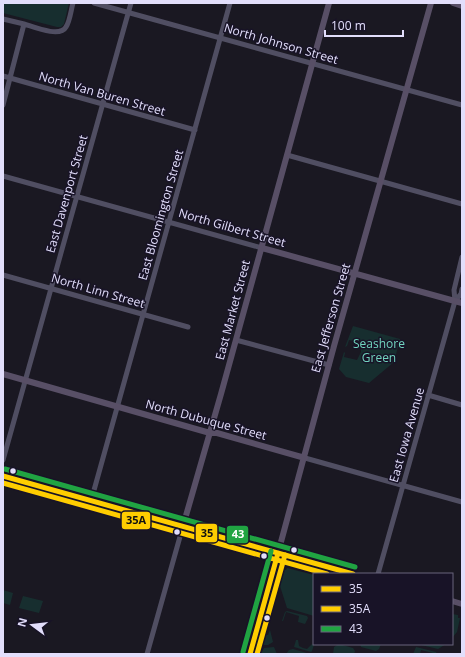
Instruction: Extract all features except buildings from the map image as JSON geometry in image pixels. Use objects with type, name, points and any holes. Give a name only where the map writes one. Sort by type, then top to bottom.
[{"type":"main road","name":"East Market Street","points":[[183,526],[262,248],[329,3]]},
{"type":"main road","name":"East Jefferson Street","points":[[278,553],[431,3]]},
{"type":"main road","points":[[453,3],[462,6]]},
{"type":"main road","name":"North Gilbert Street","points":[[262,248],[462,303]]},
{"type":"main road","name":"North Dubuque Street","points":[[3,374],[210,433],[305,458]]},
{"type":"main road","points":[[183,526],[349,573]]},
{"type":"street","points":[[3,19],[54,32],[62,31],[66,27],[73,3]]},
{"type":"street","name":"North Johnson Street","points":[[94,3],[462,105]]},
{"type":"street","name":"East Davenport Street","points":[[3,460],[131,3]]},
{"type":"street","name":"East Bloomington Street","points":[[91,501],[230,3]]},
{"type":"street","points":[[3,105],[24,24]]},
{"type":"street","name":"North Van Buren Street","points":[[3,76],[195,130]]},
{"type":"street","points":[[287,155],[462,204]]},
{"type":"street","name":"North Gilbert Street","points":[[3,176],[262,248]]},
{"type":"street","name":"East Iowa Avenue","points":[[378,573],[455,301],[454,290],[462,257]]},
{"type":"street","name":"North Linn Street","points":[[3,275],[188,327]]},
{"type":"street","name":"East Iowa Avenue","points":[[455,301],[461,294],[462,290]]},
{"type":"street","points":[[236,340],[329,366]]},
{"type":"street","points":[[428,395],[462,405]]},
{"type":"street","name":"North Dubuque Street","points":[[305,458],[462,502]]},
{"type":"street","points":[[3,476],[183,526]]},
{"type":"street","name":"East Market Street","points":[[147,654],[183,526]]},
{"type":"street","name":"East Jefferson Street","points":[[250,654],[278,553]]},
{"type":"green space","points":[[3,3],[69,3],[64,24],[61,27],[57,27],[3,13]]},
{"type":"green space","name":"Seashore Green","points":[[353,326],[400,339],[394,362],[369,383],[346,377],[339,369],[344,352],[344,357],[357,360],[361,352],[361,343],[349,340],[347,346],[345,347]]},
{"type":"green space","points":[[287,568],[313,575],[313,616],[287,608],[280,586],[284,570]]},
{"type":"green space","points":[[3,590],[13,593],[10,605],[3,603]]},
{"type":"green space","points":[[23,596],[43,601],[39,613],[19,608]]},
{"type":"green space","points":[[287,611],[307,616],[308,618],[305,624],[298,622],[299,616],[286,612],[282,621],[285,612]]},
{"type":"green space","points":[[453,614],[458,615],[458,618],[460,618],[457,632],[453,637]]},
{"type":"green space","points":[[270,630],[273,642],[268,645],[263,645],[266,635],[268,635]]},
{"type":"green space","points":[[296,640],[298,640],[299,646],[303,648],[307,649],[312,644],[314,645],[311,652],[294,647]]},
{"type":"green space","points":[[342,645],[353,648],[355,651],[354,654],[333,654],[334,647]]},
{"type":"green space","points":[[360,645],[381,645],[376,651],[361,647]]},
{"type":"green space","points":[[421,645],[444,645],[438,649]]},
{"type":"green space","points":[[274,647],[277,654],[261,654],[264,648]]},
{"type":"green space","points":[[416,647],[436,652],[437,654],[421,650],[420,654],[413,654]]},
{"type":"green space","points":[[293,649],[310,654],[286,654],[289,650]]},
{"type":"transit line","name":"43","points":[[5,469],[355,567]]},
{"type":"transit line","name":"35","points":[[3,476],[349,573]]},
{"type":"transit line","name":"35A","points":[[3,483],[323,573]]},
{"type":"transit line","name":"43","points":[[243,652],[271,551]]},
{"type":"transit line","name":"35","points":[[250,654],[278,553]]},
{"type":"transit line","name":"35A","points":[[257,654],[285,555]]}]
